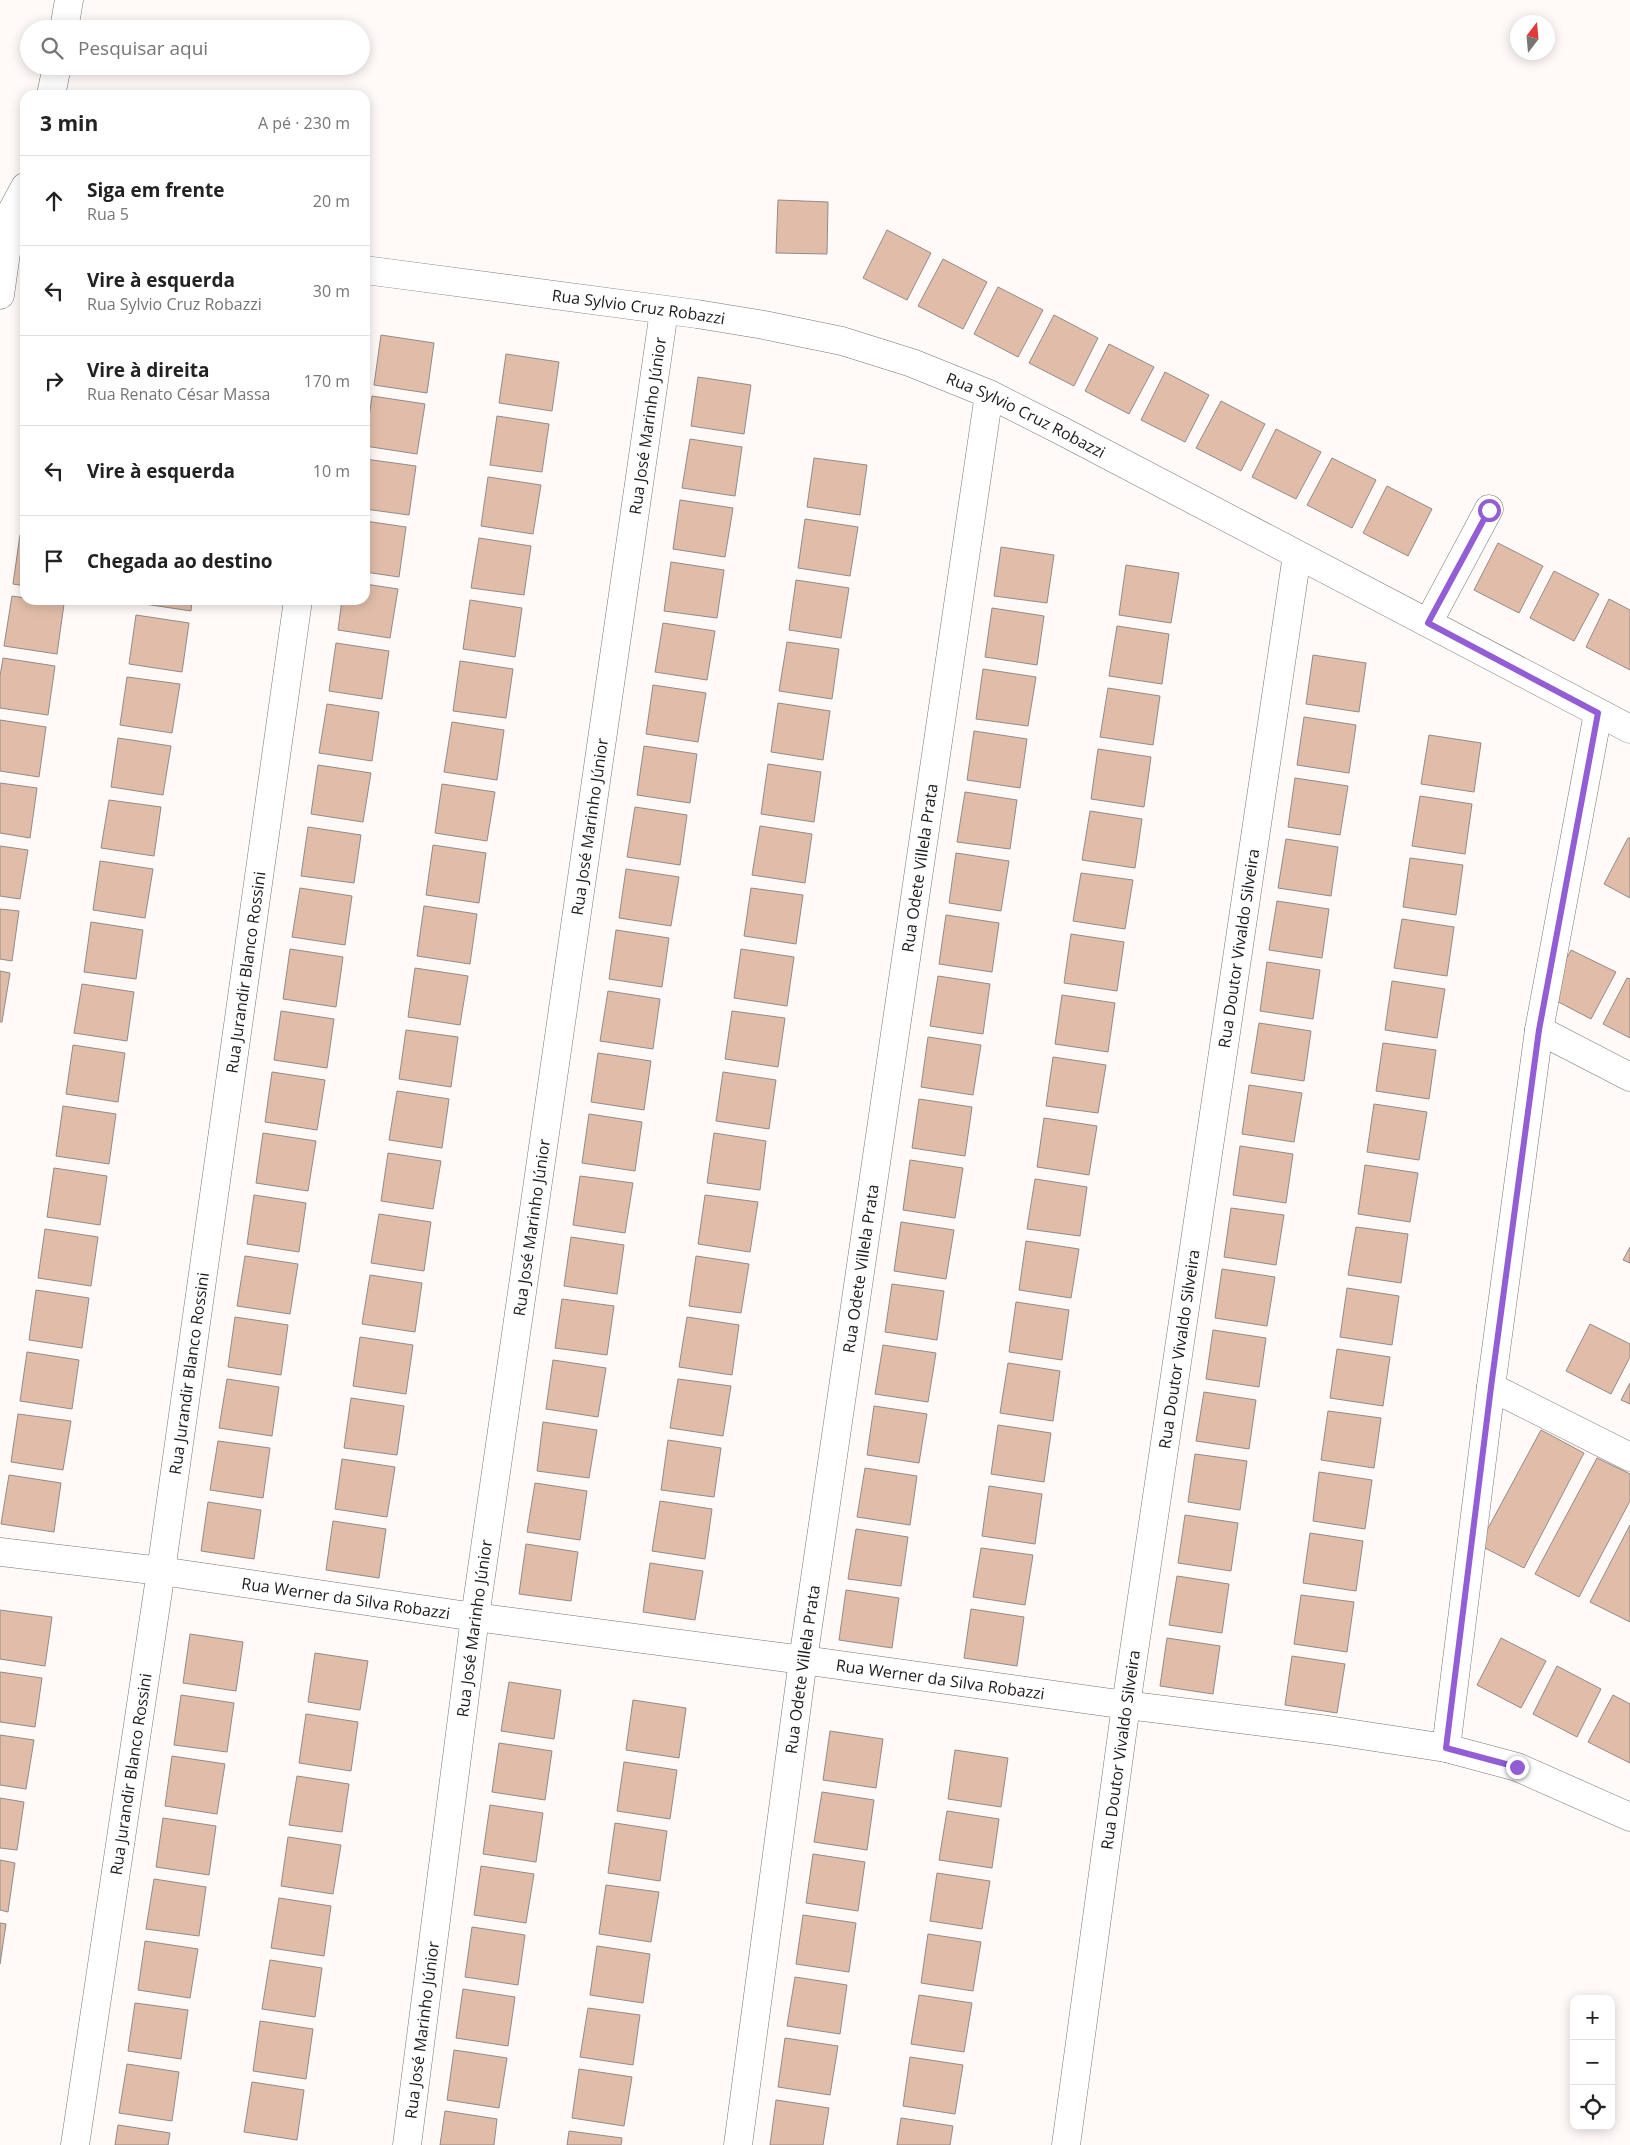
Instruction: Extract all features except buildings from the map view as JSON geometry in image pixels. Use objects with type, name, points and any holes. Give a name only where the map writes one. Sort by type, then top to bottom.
[{"type":"street","points":[[66,20],[69,0]]},
{"type":"street","points":[[52,90],[55,75]]},
{"type":"street","points":[[0,295],[12,206],[20,194]]},
{"type":"street","name":"Rua Sylvio Cruz Robazzi","points":[[370,271],[764,324],[842,340],[912,364],[989,394],[1630,729]]},
{"type":"street","name":"Rua José Marinho Júnior","points":[[407,2145],[475,1617],[664,311]]},
{"type":"street","name":"Rua Odete Villela Prata","points":[[738,2145],[804,1660],[989,394]]},
{"type":"street","points":[[1428,623],[1489,510]]},
{"type":"street","name":"Rua Doutor Vivaldo Silveira","points":[[1066,2145],[1126,1705],[1297,555]]},
{"type":"street","name":"Rua Jurandir Blanco Rossini","points":[[75,2145],[161,1571],[297,605]]},
{"type":"street","points":[[1446,1748],[1491,1387],[1539,1030],[1598,713]]},
{"type":"street","points":[[1539,1030],[1630,1077]]},
{"type":"street","points":[[1491,1387],[1630,1457]]},
{"type":"street","name":"Rua Werner da Silva Robazzi","points":[[0,1552],[161,1571],[475,1617],[1126,1705],[1328,1730],[1446,1748],[1517,1767],[1630,1817]]},
{"type":"route","points":[[1489,510],[1428,623],[1598,713],[1539,1030],[1491,1387],[1446,1748],[1517,1767]]}]
